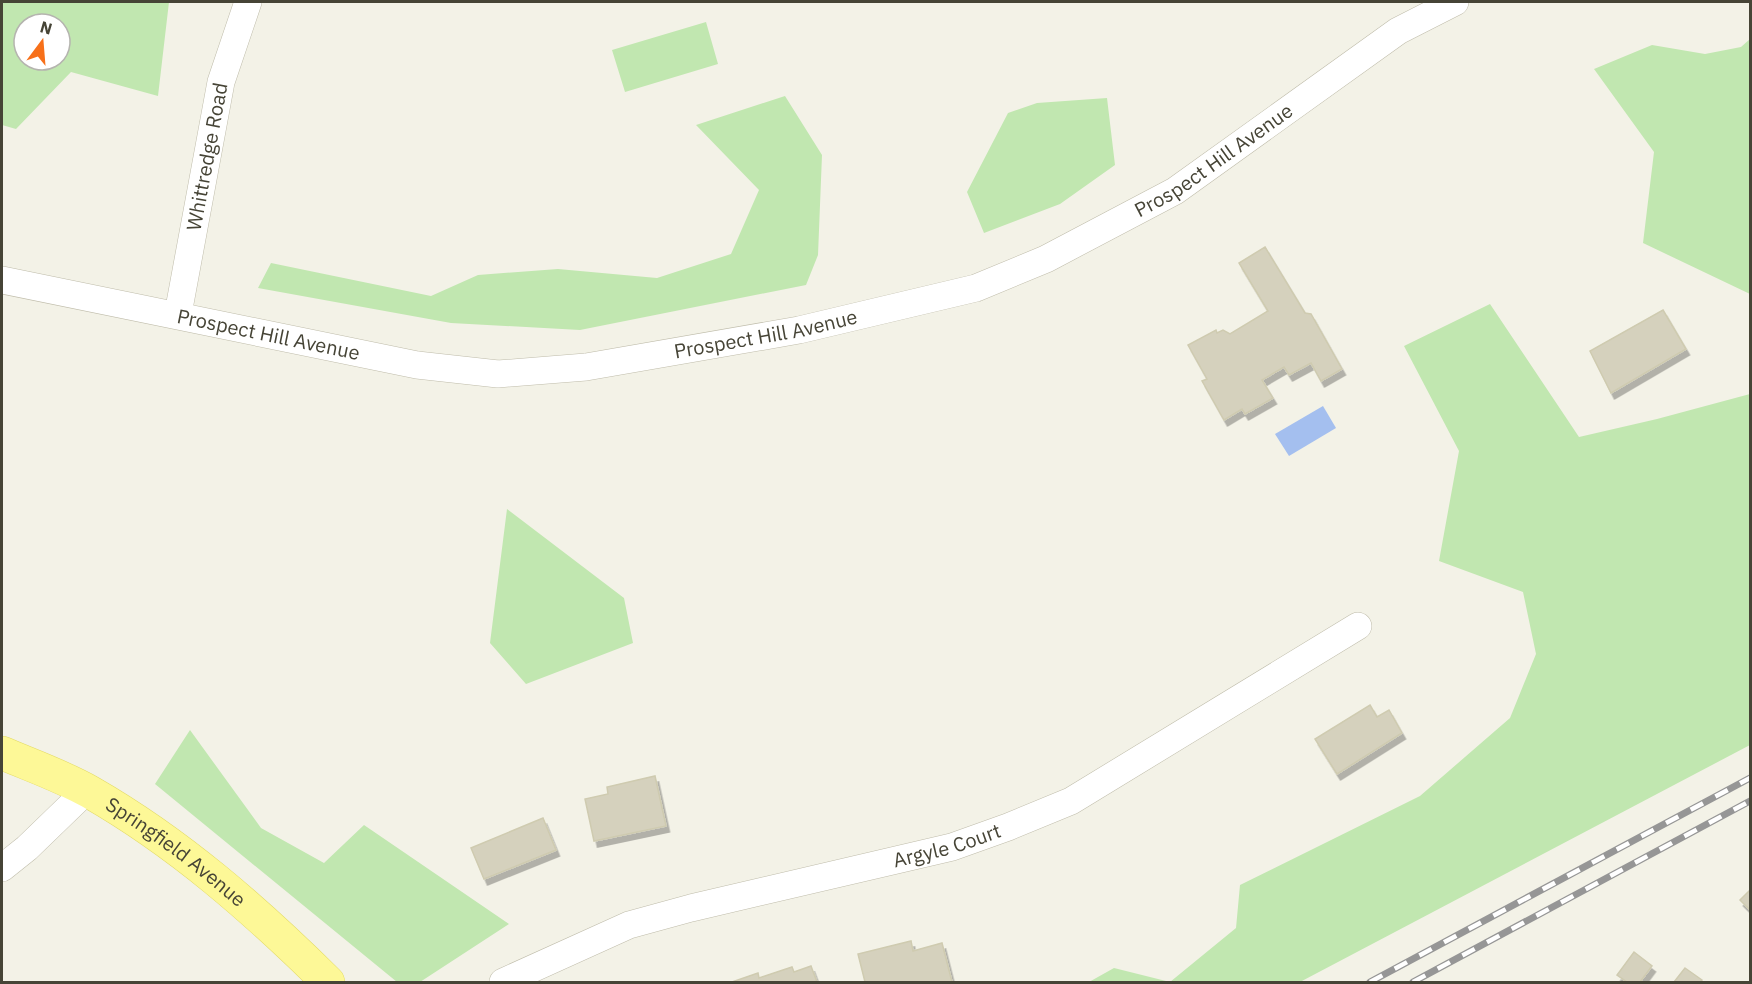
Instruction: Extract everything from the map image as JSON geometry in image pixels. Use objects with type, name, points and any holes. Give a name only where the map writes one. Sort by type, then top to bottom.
[{"type":"main road","name":"Springfield Avenue","points":[[2,753],[87,790],[195,862],[261,917],[328,982]]},
{"type":"street","name":"Whittredge Road","points":[[178,314],[221,82],[248,2]]},
{"type":"street","name":"Prospect Hill Avenue","points":[[2,280],[178,314],[417,365],[498,374],[586,367],[799,330],[976,288],[1046,259],[1174,191],[1398,31],[1455,2]]},
{"type":"street","name":"Argyle Court","points":[[503,982],[629,925],[691,908],[952,847],[1071,801],[1358,626]]},
{"type":"street","points":[[2,868],[27,848],[87,790]]},
{"type":"green space","points":[[2,2],[169,2],[158,96],[71,72],[16,129],[2,125]]},
{"type":"green space","points":[[706,22],[718,64],[625,92],[612,50]]},
{"type":"green space","points":[[1750,39],[1750,294],[1643,243],[1654,152],[1594,69],[1652,45],[1705,54],[1741,47]]},
{"type":"green space","points":[[785,96],[822,155],[818,255],[806,285],[580,330],[451,323],[258,288],[271,263],[431,296],[478,275],[558,269],[657,278],[731,254],[759,190],[696,125]]},
{"type":"green space","points":[[1107,98],[1115,165],[1060,204],[984,233],[967,192],[1008,113],[1037,103]]},
{"type":"green space","points":[[1490,304],[1579,437],[1750,394],[1750,745],[1300,982],[1170,982],[1236,928],[1240,885],[1420,796],[1510,718],[1536,654],[1523,592],[1439,561],[1459,451],[1404,346]]},
{"type":"green space","points":[[507,509],[624,598],[633,643],[526,684],[490,643]]},
{"type":"green space","points":[[190,730],[261,828],[324,863],[364,825],[509,924],[420,982],[397,982],[155,784]]},
{"type":"green space","points":[[1114,968],[1170,982],[1089,982]]},
{"type":"water","points":[[1323,406],[1336,428],[1289,456],[1275,434]]},
{"type":"building","points":[[1265,247],[1305,313],[1311,314],[1342,369],[1321,381],[1311,363],[1289,375],[1284,367],[1262,380],[1273,398],[1245,414],[1242,409],[1224,420],[1202,381],[1207,379],[1188,345],[1216,330],[1217,333],[1223,330],[1230,334],[1268,311],[1239,263]]},
{"type":"building","points":[[1663,310],[1686,349],[1611,393],[1590,351]]},
{"type":"building","points":[[1370,705],[1377,717],[1389,710],[1402,733],[1337,774],[1315,739]]},
{"type":"building","points":[[655,776],[666,826],[594,841],[585,799],[608,794],[607,787]]},
{"type":"building","points":[[543,818],[556,850],[484,879],[471,848]]},
{"type":"building","points":[[1750,890],[1750,910],[1740,900]]},
{"type":"building","points":[[911,941],[913,951],[942,943],[952,982],[865,982],[858,954]]},
{"type":"building","points":[[1634,952],[1652,966],[1640,982],[1627,982],[1617,975]]},
{"type":"building","points":[[811,966],[817,982],[732,982],[758,973],[759,978],[792,967],[794,972]]},
{"type":"building","points":[[1685,968],[1702,980],[1700,982],[1674,982]]},
{"type":"railway","points":[[1370,982],[1750,778]]},
{"type":"railway","points":[[1413,982],[1750,801]]}]
